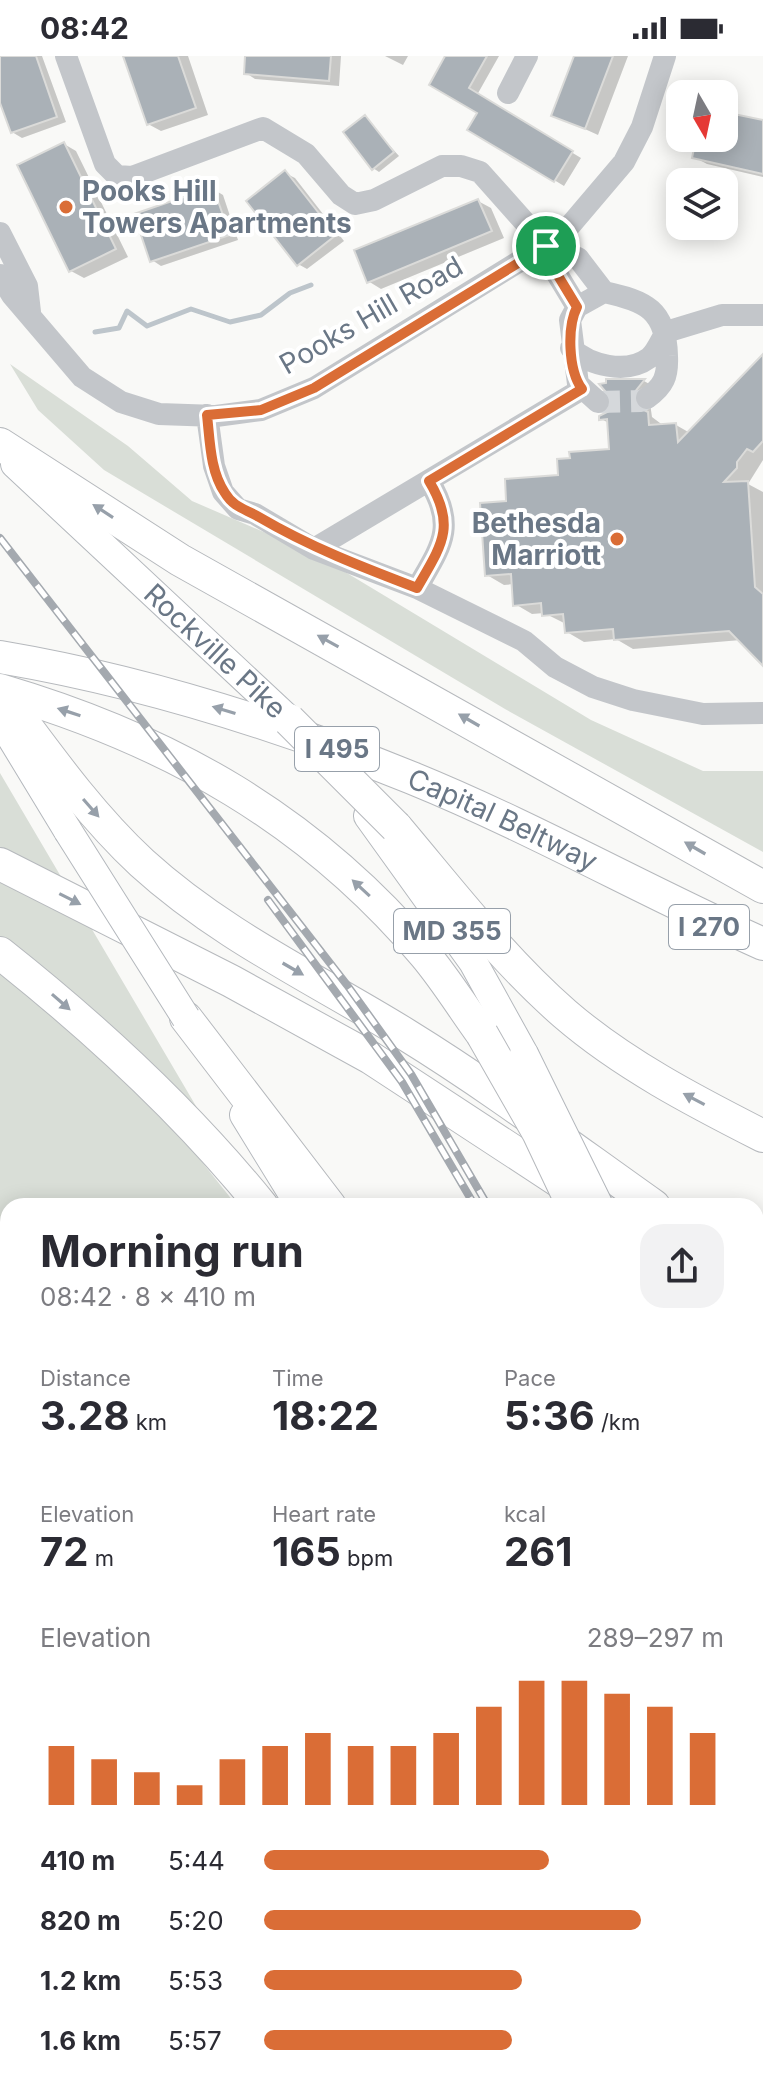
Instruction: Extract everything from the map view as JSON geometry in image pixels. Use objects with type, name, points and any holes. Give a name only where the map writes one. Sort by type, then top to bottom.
[{"type":"highway","points":[[0,447],[180,560],[763,887]]},
{"type":"highway","name":"Capital Beltway","points":[[0,657],[157,690],[271,724],[414,778],[763,944]]},
{"type":"highway","points":[[0,690],[28,746],[142,862],[197,909],[252,946],[406,1034],[642,1198]]},
{"type":"highway","points":[[0,690],[94,721],[177,757],[246,795],[315,845],[426,956],[482,1034],[538,1132],[569,1198]]},
{"type":"highway","points":[[289,720],[520,971],[565,1014],[645,1071],[763,1136]]},
{"type":"highway","points":[[0,864],[371,1058],[586,1198]]},
{"type":"highway","name":"I 270","points":[[655,895],[763,959]]},
{"type":"highway","points":[[0,953],[120,1054],[181,1114],[255,1198]]},
{"type":"highway","points":[[186,1018],[324,1198]]},
{"type":"highway","points":[[501,1143],[573,1198]]},
{"type":"main road","name":"Rockville Pike","points":[[0,447],[91,539],[204,637],[289,720]]},
{"type":"main road","points":[[0,719],[28,746],[68,831],[295,1198]]},
{"type":"main road","name":"MD 355","points":[[382,822],[473,962],[524,1054],[594,1198]]},
{"type":"street","points":[[66,56],[105,164],[117,176],[132,177],[263,128],[306,154],[341,195],[355,204],[374,200],[442,166],[461,166],[480,172],[546,246],[554,269],[577,307]]},
{"type":"street","points":[[508,93],[527,56]]},
{"type":"street","name":"Pooks Hill Road","points":[[0,275],[12,295],[30,312],[82,377],[121,402],[159,414],[207,415],[261,410],[314,388],[546,246],[578,220],[624,162],[642,127],[665,56]]},
{"type":"street","name":"Pooks Hill Road","points":[[0,233],[27,286],[30,312]]},
{"type":"street","points":[[546,246],[578,258],[604,292],[645,305],[659,317],[666,332],[668,375],[659,389],[647,398]]},
{"type":"street","points":[[314,549],[429,481],[590,395],[571,348],[570,320],[577,307],[604,292]]},
{"type":"street","points":[[571,348],[585,361],[597,366],[639,363],[651,357],[666,332],[722,315],[763,315]]},
{"type":"street","points":[[207,415],[214,466],[220,482],[229,482],[242,494],[255,514],[314,549],[417,588],[524,641],[555,667],[593,687],[633,700],[703,714],[763,713]]},
{"type":"street","points":[[417,588],[442,545],[445,528],[442,503],[429,481]]},
{"type":"shaded area","points":[[10,364],[128,446],[192,501],[317,555],[591,720],[703,771],[763,771],[763,852],[505,709],[104,470],[38,410]]},
{"type":"shaded area","points":[[0,773],[203,1118],[183,1138],[231,1198],[0,1198]]},
{"type":"building","points":[[0,56],[36,56],[57,117],[11,133],[0,103]]},
{"type":"building","name":"Pooks Hill Towers Apartments","points":[[123,56],[178,56],[196,108],[147,125]]},
{"type":"building","points":[[245,56],[331,56],[329,81],[244,74]]},
{"type":"building","points":[[445,56],[487,56],[469,88],[573,151],[554,182],[467,130],[477,113],[429,85]]},
{"type":"building","points":[[574,56],[613,56],[585,129],[551,116]]},
{"type":"building","name":"Pooks Hill Towers Apartments","points":[[365,115],[394,152],[372,170],[343,132]]},
{"type":"building","points":[[738,115],[763,120],[763,174],[692,158],[693,152],[738,152]]},
{"type":"building","name":"Pooks Hill Towers Apartments","points":[[64,142],[116,249],[69,272],[17,165]]},
{"type":"building","points":[[285,170],[336,235],[297,266],[246,201]]},
{"type":"building","points":[[213,187],[230,235],[150,262],[134,214]]},
{"type":"building","points":[[478,199],[492,231],[367,283],[354,250]]},
{"type":"building","name":"Bethesda Marriott","points":[[763,354],[763,441],[753,452],[747,449],[737,462],[737,468],[724,482],[748,481],[755,587],[763,594],[763,666],[729,631],[614,640],[613,629],[565,633],[563,614],[542,616],[541,603],[513,606],[511,574],[485,576],[480,503],[506,501],[505,479],[558,475],[557,459],[570,458],[569,452],[609,449],[607,419],[599,420],[599,416],[609,411],[611,398],[599,384],[606,383],[606,379],[645,379],[634,393],[636,406],[648,412],[649,425],[676,423],[678,442]]},
{"type":"waterway","points":[[95,332],[119,328],[127,311],[147,326],[191,309],[230,322],[261,315],[290,293],[311,285]]},
{"type":"tunnel","points":[[598,402],[641,401],[647,398]]},
{"type":"railway","points":[[0,538],[347,985],[411,1074],[483,1198]]},
{"type":"railway","points":[[268,900],[402,1082],[470,1198]]},
{"type":"place","name":"Pooks Hill Towers Apartments","points":[[66,207]]},
{"type":"place","name":"Bethesda Marriott","points":[[617,539]]},
{"type":"route","points":[[546,246],[554,269],[577,307],[570,320],[571,348],[578,384],[582,389],[429,481],[442,503],[445,528],[442,545],[417,588],[314,549],[255,514],[238,509],[223,492],[214,466],[207,415],[261,410],[314,388],[546,246]]}]
